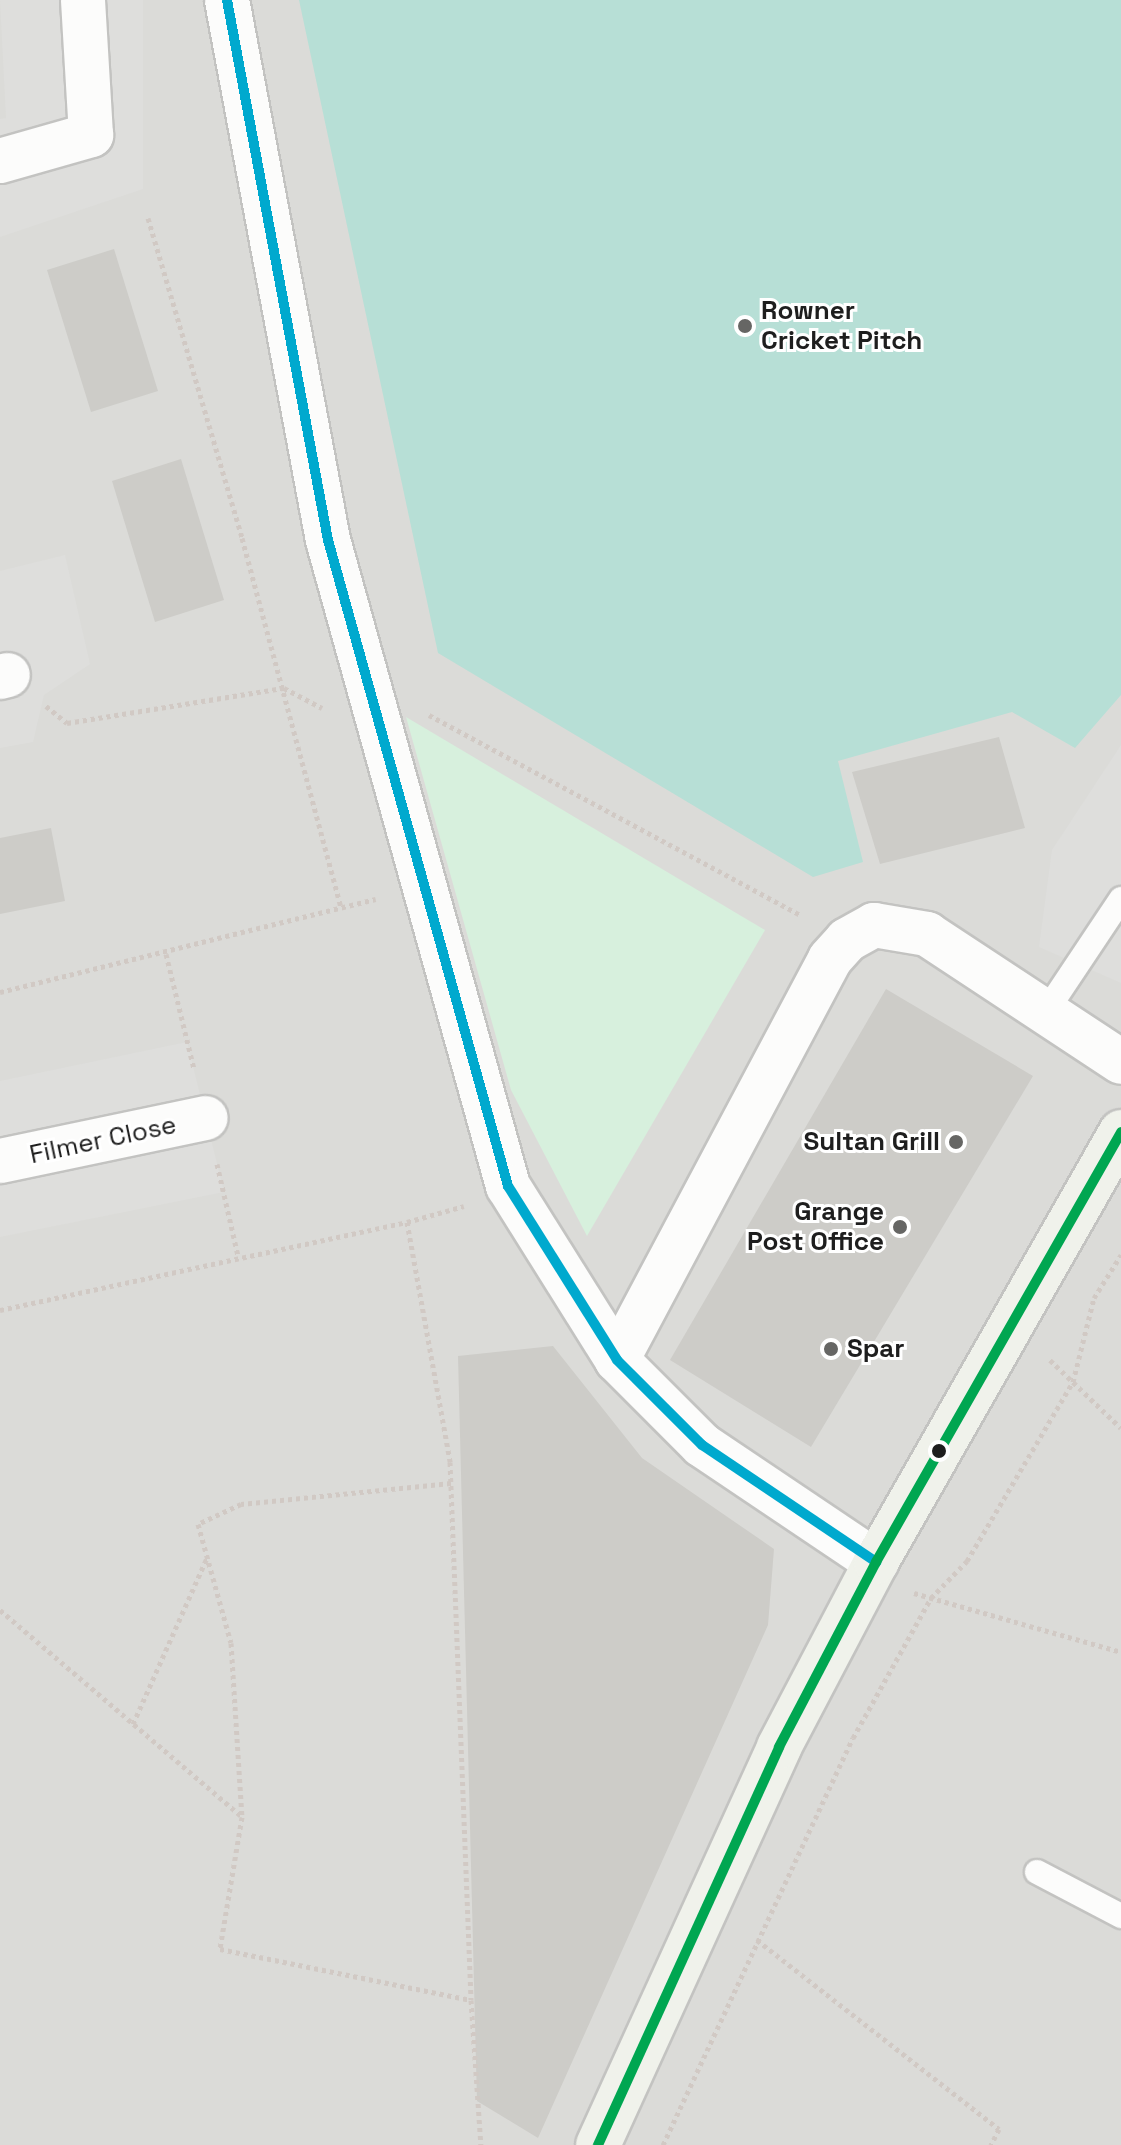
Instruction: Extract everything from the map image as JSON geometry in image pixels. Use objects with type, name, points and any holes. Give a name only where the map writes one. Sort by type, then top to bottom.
[{"type":"main road","points":[[598,2145],[779,1747],[872,1570],[1121,1132]]},
{"type":"street","points":[[0,161],[91,135],[83,0]]},
{"type":"street","points":[[227,0],[328,540],[508,1186],[617,1360],[702,1445],[872,1570]]},
{"type":"street","points":[[617,1360],[830,959],[847,940],[874,925],[927,934],[1121,1062]]},
{"type":"street","name":"Filmer Close","points":[[0,1161],[206,1118]]},
{"type":"lane","points":[[1045,1013],[1121,899]]},
{"type":"lane","points":[[1037,1872],[1121,1916]]},
{"type":"path","points":[[148,218],[284,688],[341,908]]},
{"type":"path","points":[[4,676],[67,723],[284,688]]},
{"type":"path","points":[[316,705],[370,683],[847,940]]},
{"type":"path","points":[[0,992],[425,886]]},
{"type":"path","points":[[0,1310],[407,1222],[451,1483],[471,2000],[481,2145]]},
{"type":"path","points":[[663,2145],[853,1738],[931,1598],[967,1561],[1073,1382],[1094,1298],[1121,1255]]},
{"type":"path","points":[[1012,1323],[1121,1428]]},
{"type":"path","points":[[451,1483],[241,1504],[198,1524],[231,1643],[242,1817],[220,1949],[471,2000]]},
{"type":"path","points":[[133,1724],[207,1557]]},
{"type":"path","points":[[872,1570],[931,1598],[1121,1652]]},
{"type":"path","points":[[0,1610],[242,1817]]},
{"type":"path","points":[[708,1902],[999,2129],[991,2145]]},
{"type":"shaded area","points":[[0,0],[1121,0],[1121,2145],[0,2145]]},
{"type":"shaded area","points":[[0,0],[143,0],[143,189],[0,237],[0,119],[6,118]]},
{"type":"shaded area","name":"Rowner Cricket Pitch","points":[[299,0],[1121,0],[1121,695],[1075,748],[1012,712],[838,761],[863,862],[813,877],[438,653]]},
{"type":"shaded area","points":[[65,555],[90,664],[44,695],[33,742],[0,748],[0,571]]},
{"type":"shaded area","points":[[1121,745],[1121,983],[1039,947],[1052,850]]},
{"type":"shaded area","points":[[187,1042],[224,1192],[0,1237],[0,1081]]},
{"type":"green space","points":[[406,717],[765,930],[587,1236],[511,1090]]},
{"type":"building","points":[[114,249],[158,391],[91,412],[47,270]]},
{"type":"building","points":[[181,459],[224,600],[155,622],[112,481]]},
{"type":"building","points":[[999,737],[1025,828],[880,864],[852,772]]},
{"type":"building","points":[[51,828],[65,901],[0,914],[0,838]]},
{"type":"building","points":[[886,989],[1033,1076],[811,1447],[670,1360]]},
{"type":"building","points":[[553,1346],[642,1458],[774,1549],[768,1625],[538,2138],[477,2101],[458,1356]]},
{"type":"transit line","points":[[227,0],[328,540],[508,1186],[617,1360],[702,1445],[876,1562]]},
{"type":"transit line","points":[[598,2145],[779,1747],[876,1562],[1121,1132]]},
{"type":"place","name":"Rowner Cricket Pitch","points":[[745,326]]},
{"type":"place","name":"Sultan Grill","points":[[956,1142]]},
{"type":"place","name":"Grange Post Office","points":[[900,1227]]},
{"type":"place","name":"Spar","points":[[831,1349]]}]
